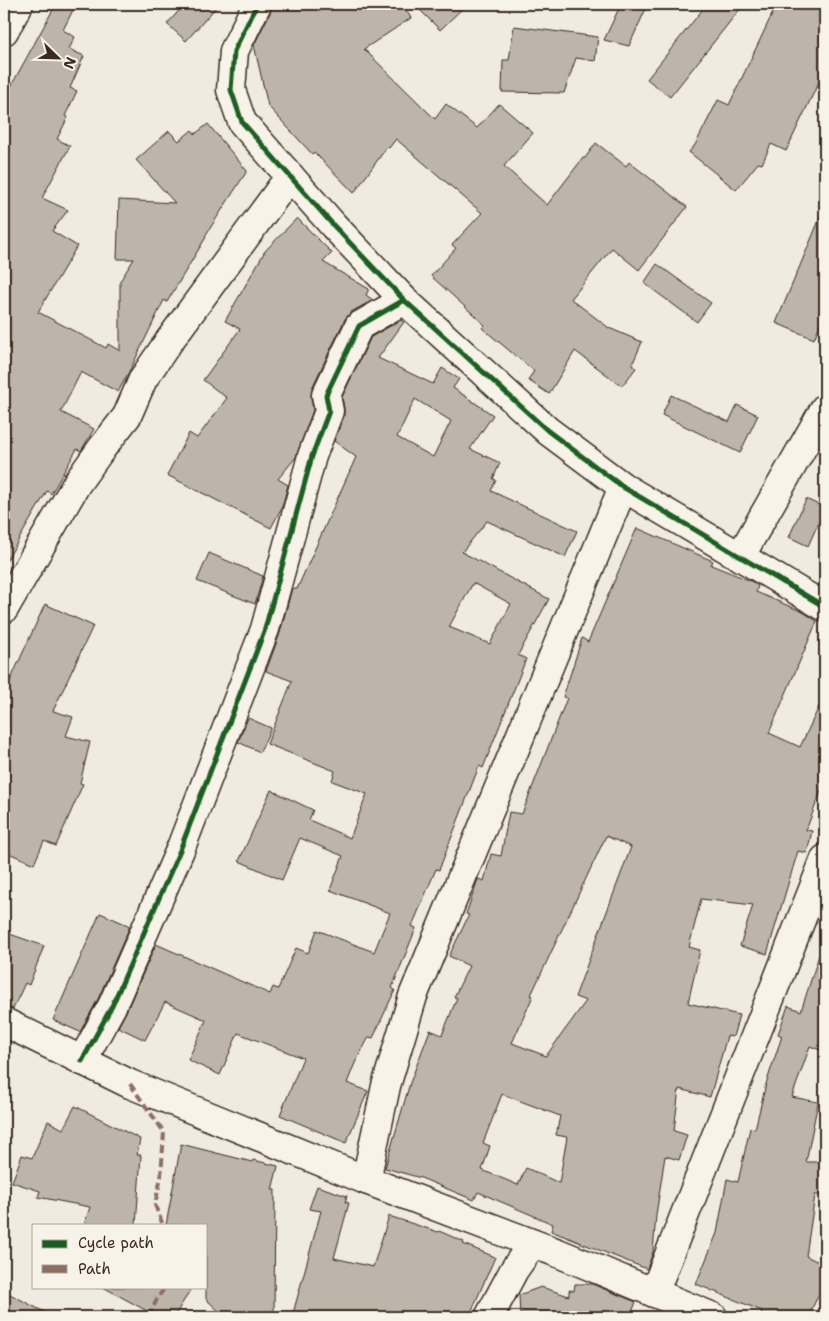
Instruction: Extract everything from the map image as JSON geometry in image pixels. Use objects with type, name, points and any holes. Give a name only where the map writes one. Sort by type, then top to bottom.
[{"type":"street","points":[[4,30],[19,4]]},
{"type":"street","points":[[257,4],[234,51],[231,90],[242,122],[334,226],[404,300],[548,431],[623,487],[825,607]]},
{"type":"street","points":[[4,609],[77,483],[127,416],[143,379],[290,176]]},
{"type":"street","points":[[82,1061],[112,1006],[180,850],[265,630],[312,456],[328,411],[326,395],[359,326],[404,300]]},
{"type":"street","points":[[740,557],[825,408]]},
{"type":"street","points":[[366,1180],[386,1086],[413,996],[623,487]]},
{"type":"street","points":[[654,1293],[825,859]]},
{"type":"street","points":[[4,1022],[130,1084],[366,1180],[558,1253],[713,1317]]},
{"type":"street","points":[[489,1317],[514,1270],[532,1244]]},
{"type":"building","points":[[56,4],[76,4],[63,30],[75,37],[69,49],[84,56],[70,88],[77,91],[65,116],[68,117],[57,139],[70,146],[42,198],[68,210],[52,231],[77,246],[38,312],[106,348],[108,344],[120,351],[120,281],[134,259],[117,259],[119,200],[175,203],[136,160],[169,131],[179,141],[192,130],[195,134],[208,124],[247,171],[205,236],[167,302],[164,300],[118,392],[81,372],[61,412],[94,429],[81,451],[77,449],[51,494],[47,491],[4,565],[4,99]]},
{"type":"building","points":[[185,4],[219,4],[186,41],[167,24]]},
{"type":"building","points":[[272,4],[402,4],[411,18],[364,49],[435,119],[446,104],[477,128],[499,104],[533,133],[504,166],[547,205],[596,143],[626,166],[629,162],[687,207],[639,270],[612,248],[571,299],[609,328],[642,342],[632,365],[636,368],[622,386],[575,351],[549,394],[528,380],[534,371],[482,328],[485,325],[431,276],[456,248],[452,245],[482,213],[396,139],[389,148],[387,147],[354,193],[314,152],[312,154],[268,106],[254,45],[271,11]]},
{"type":"building","points":[[414,4],[467,4],[440,30]]},
{"type":"building","points":[[621,4],[648,4],[629,46],[604,40]]},
{"type":"building","points":[[707,4],[744,4],[670,97],[647,79]]},
{"type":"building","points":[[777,4],[812,4],[825,10],[825,69],[786,151],[771,144],[762,164],[758,163],[736,190],[689,152],[695,145],[718,100],[729,105]]},
{"type":"building","points":[[514,26],[598,37],[595,61],[576,58],[564,93],[502,92],[503,60],[509,60]]},
{"type":"building","points":[[825,206],[825,312],[814,339],[776,323]]},
{"type":"building","points":[[297,218],[332,253],[323,262],[369,289],[366,295],[373,300],[351,312],[345,319],[312,388],[313,410],[296,457],[278,479],[288,485],[282,507],[271,528],[167,475],[189,433],[197,438],[227,398],[203,380],[240,329],[225,321],[265,251]]},
{"type":"building","points":[[657,264],[711,303],[697,322],[644,283]]},
{"type":"building","points":[[401,320],[404,322],[378,358],[433,384],[442,368],[459,379],[453,388],[493,415],[470,449],[500,463],[493,479],[496,480],[491,491],[577,531],[565,557],[487,521],[462,552],[549,599],[518,655],[526,659],[483,768],[479,766],[439,870],[436,869],[412,926],[416,928],[392,988],[395,990],[373,1038],[369,1037],[347,1083],[368,1091],[346,1143],[280,1115],[303,1058],[238,1033],[220,1075],[188,1060],[206,1020],[165,1002],[145,1040],[118,1027],[156,944],[270,994],[273,987],[278,989],[296,948],[308,953],[317,930],[374,952],[390,913],[330,890],[343,856],[300,838],[282,880],[239,861],[271,790],[313,810],[309,820],[350,838],[367,794],[332,781],[335,771],[267,744],[292,681],[266,671],[280,633],[292,588],[297,589],[356,457],[334,441],[344,416],[342,397],[371,337]],"holes":[[[415,399],[451,421],[433,457],[397,437]],[[473,583],[511,604],[490,644],[449,627]]]},
{"type":"building","points":[[671,395],[729,422],[737,405],[758,415],[740,453],[662,415]]},
{"type":"building","points":[[806,499],[825,508],[808,546],[789,537]]},
{"type":"building","points":[[637,528],[713,561],[711,565],[751,581],[758,586],[756,592],[803,612],[817,621],[769,733],[800,747],[825,694],[825,781],[806,830],[812,831],[807,853],[798,851],[767,954],[740,946],[753,905],[701,899],[689,947],[700,950],[688,1003],[739,1015],[733,1037],[727,1036],[710,1097],[679,1089],[674,1131],[687,1135],[679,1160],[665,1156],[656,1215],[653,1252],[647,1269],[551,1231],[553,1224],[478,1192],[474,1200],[421,1178],[385,1168],[410,1083],[430,1030],[442,1035],[457,998],[454,997],[469,966],[449,956],[469,915],[466,914],[478,879],[484,881],[491,854],[501,856],[509,812],[522,814],[567,698],[563,697],[582,638],[588,642]],"holes":[[[606,836],[631,847],[575,997],[586,1001],[546,1056],[512,1043],[533,996],[531,995]],[[502,1094],[560,1116],[556,1135],[567,1137],[559,1183],[526,1168],[518,1185],[482,1170],[490,1146],[483,1143]]]},
{"type":"building","points":[[209,553],[263,576],[255,604],[197,581]]},
{"type":"building","points":[[45,604],[93,626],[53,711],[73,717],[66,736],[90,742],[80,783],[83,784],[56,846],[44,841],[34,864],[4,851],[4,694]]},
{"type":"building","points":[[248,718],[271,728],[260,752],[238,742]]},
{"type":"building","points":[[100,913],[130,926],[98,999],[80,1032],[53,1020]]},
{"type":"building","points":[[4,932],[44,946],[29,985],[25,983],[13,1009],[4,1006]]},
{"type":"building","points":[[821,949],[825,949],[825,1052],[810,1046],[792,1097],[818,1102],[806,1162],[823,1162],[823,1195],[815,1195],[806,1256],[825,1265],[825,1281],[808,1317],[760,1317],[762,1311],[696,1284],[717,1233],[727,1179],[738,1182],[750,1128],[755,1129],[766,1084],[782,1036],[778,1034],[788,1006],[801,1011]]},
{"type":"building","points":[[75,1106],[140,1139],[137,1155],[141,1155],[136,1224],[84,1224],[90,1207],[38,1197],[40,1191],[12,1182],[22,1155],[32,1158],[48,1121],[63,1129]]},
{"type":"building","points":[[181,1144],[252,1162],[253,1160],[278,1166],[272,1190],[275,1190],[274,1316],[225,1317],[206,1299],[206,1288],[208,1288],[208,1224],[166,1224]]},
{"type":"building","points":[[317,1186],[347,1196],[345,1202],[349,1203],[334,1258],[373,1267],[389,1216],[439,1231],[464,1242],[463,1244],[495,1257],[469,1317],[292,1317],[321,1211],[309,1209]]},
{"type":"building","points":[[575,1284],[592,1284],[636,1302],[630,1317],[520,1317],[519,1295],[541,1287],[569,1296],[569,1290],[574,1291]]},
{"type":"building","points":[[105,1288],[191,1288],[174,1317],[158,1317]]},
{"type":"building","points":[[4,1291],[54,1317],[4,1317]]},
{"type":"marked path","points":[[130,1084],[164,1132],[161,1177],[155,1205],[163,1224]]},
{"type":"marked path","points":[[149,1317],[164,1288]]},
{"type":"cycle path","points":[[257,4],[234,51],[231,90],[242,122],[334,226],[404,300],[548,431],[623,487],[825,607]]},
{"type":"cycle path","points":[[82,1061],[112,1006],[180,850],[265,629],[312,456],[329,411],[326,395],[359,326],[404,300]]}]
